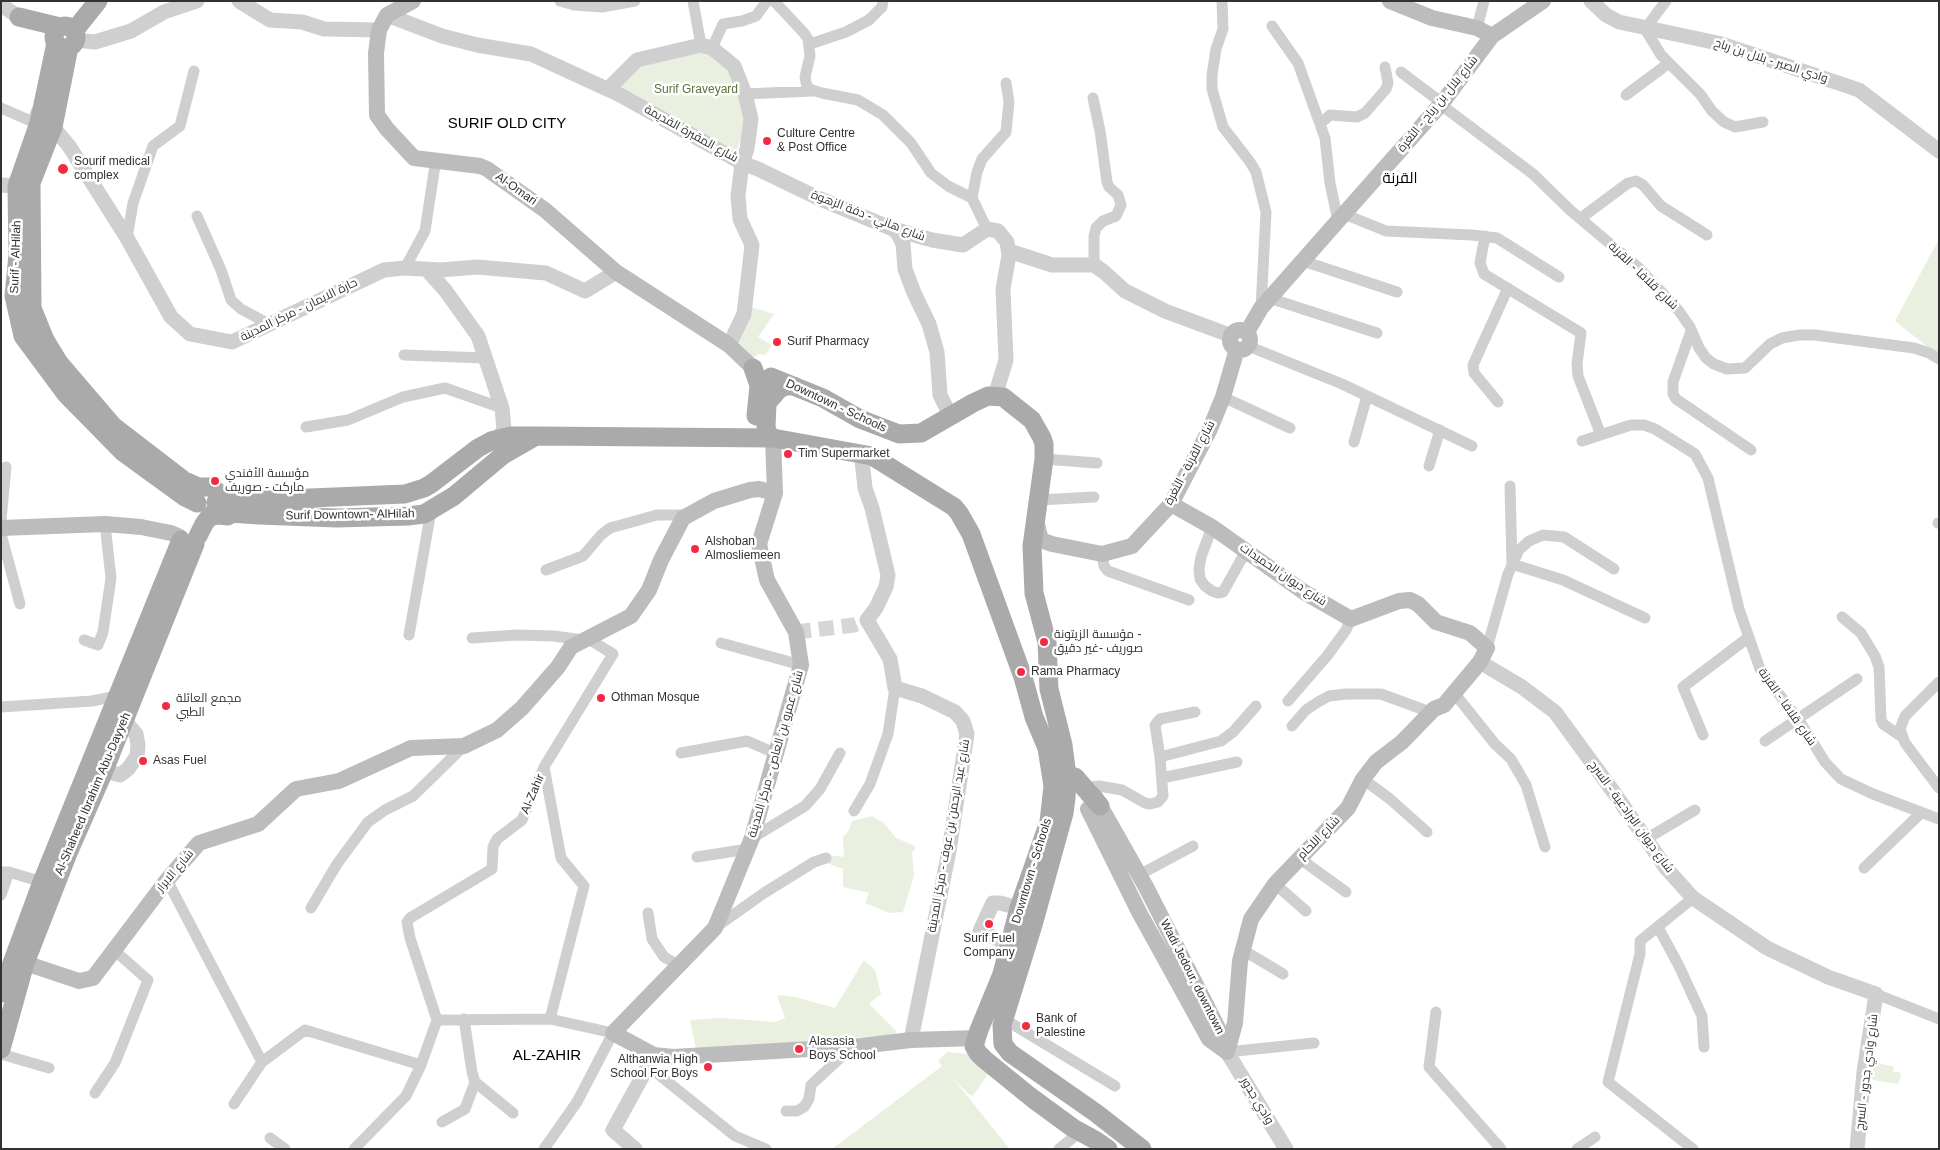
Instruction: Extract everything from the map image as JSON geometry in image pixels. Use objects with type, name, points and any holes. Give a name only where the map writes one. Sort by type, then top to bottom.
[{"type":"main road","points":[[64,36],[82,1]]},
{"type":"main road","points":[[64,36],[98,1]]},
{"type":"main road","points":[[387,15],[413,1]]},
{"type":"main road","points":[[1390,1],[1432,18],[1485,32]]},
{"type":"main road","name":"شارع بلال بن رباح - الثغرة","points":[[1241,341],[1265,303],[1441,104],[1485,32],[1543,1]]},
{"type":"main road","name":"Al-Omari","points":[[387,15],[379,30],[376,53],[378,115],[387,129],[414,158],[436,159],[480,166],[487,169],[545,210],[616,272],[729,345],[760,374]]},
{"type":"main road","points":[[19,17],[64,36]]},
{"type":"main road","name":"Surif - AlHilah","points":[[64,36],[39,123],[9,185],[18,255],[14,296],[23,336],[66,394],[123,452],[195,518]]},
{"type":"main road","name":"Surif - AlHilah","points":[[64,36],[53,127],[31,183],[32,308],[45,340],[58,363],[195,518]]},
{"type":"main road","points":[[43,104],[43,115],[53,127]]},
{"type":"main road","name":"شارع القرنة - الثغرة","points":[[1052,544],[1102,554],[1132,546],[1171,504],[1210,428],[1223,397],[1241,341]]},
{"type":"main road","points":[[754,437],[760,374]]},
{"type":"main road","name":"Downtown - Schools","points":[[760,374],[823,398],[860,419],[899,434],[921,433],[973,403],[988,396],[995,396]]},
{"type":"main road","points":[[772,438],[768,434],[766,427],[767,402],[779,389],[786,386],[794,386]]},
{"type":"main road","points":[[995,396],[1003,397],[1032,420],[1044,444],[1044,458],[1032,546],[1034,593],[1047,642],[1049,689],[1061,739],[1091,801]]},
{"type":"main road","points":[[859,452],[868,447],[872,439],[869,427],[860,419]]},
{"type":"main road","name":"Surif Downtown- AlHilah","points":[[195,518],[236,500],[405,494],[431,484],[478,448],[495,440],[511,436],[754,437],[772,438],[859,452]]},
{"type":"main road","name":"Surif Downtown- AlHilah","points":[[259,515],[337,518],[424,514],[454,496],[503,455],[537,436]]},
{"type":"main road","name":"شارع عمرو بن العاص - مركز المدينة","points":[[613,1033],[715,928],[750,844],[802,665],[796,632],[767,580],[760,544],[775,493],[772,438]]},
{"type":"main road","name":"Downtown - Schools","points":[[859,452],[872,456],[906,476],[943,500],[959,513],[975,543],[1023,677],[1041,735],[1061,785],[1019,908],[1004,966],[976,1038]]},
{"type":"main road","points":[[195,518],[198,487],[211,487],[224,497],[236,500]]},
{"type":"main road","points":[[464,746],[497,730],[522,708],[552,674],[571,646],[626,620],[634,612],[649,590],[661,560],[680,523],[688,515],[714,501],[750,490],[760,489],[775,493]]},
{"type":"main road","name":"شارع ديوان الحميدات","points":[[1171,504],[1212,527],[1304,592],[1351,619]]},
{"type":"main road","points":[[195,518],[206,520],[220,515],[244,518],[259,515]]},
{"type":"main road","points":[[1,528],[105,524],[141,528],[167,526],[195,518],[259,515]]},
{"type":"main road","name":"Al-Shaheed Ibrahim Abu-Dayyeh","points":[[1,993],[42,882],[118,696],[195,518]]},
{"type":"main road","name":"Al-Shaheed Ibrahim Abu-Dayyeh","points":[[1,1049],[25,963],[68,853],[112,773],[130,727],[195,518]]},
{"type":"main road","points":[[1036,521],[1041,540],[1052,544]]},
{"type":"main road","points":[[1033,560],[1041,550],[1052,544]]},
{"type":"main road","points":[[1351,619],[1399,601],[1410,600],[1418,604],[1436,622],[1470,633],[1484,655]]},
{"type":"main road","name":"شارع اللحام","points":[[1227,1052],[1235,1023],[1240,961],[1251,919],[1275,884],[1348,808],[1363,780],[1376,762],[1402,742],[1430,712],[1444,705],[1455,694],[1484,655]]},
{"type":"main road","points":[[1041,735],[1048,741],[1054,742],[1061,739]]},
{"type":"main road","points":[[613,1033],[651,1060],[853,1046],[910,1040],[976,1038],[984,1046],[991,1048],[995,1046],[1033,925],[1064,814],[1061,785],[1061,739]]},
{"type":"main road","name":"شارع الابرار","points":[[25,963],[79,981],[93,978],[167,880],[199,844],[258,824],[296,789],[339,781],[411,748],[464,746]]},
{"type":"main road","points":[[1061,785],[1073,796],[1091,801]]},
{"type":"main road","name":"Wadi Jedour, downtown","points":[[1091,801],[1139,875],[1225,1042],[1227,1052]]},
{"type":"main road","name":"Wadi Jedour, downtown","points":[[1091,801],[1139,912],[1209,1039],[1227,1052]]},
{"type":"main road","points":[[1019,908],[1028,912],[1033,925]]},
{"type":"main road","points":[[1003,1022],[1003,1044],[1006,1051],[1096,1113],[1142,1149]]},
{"type":"main road","points":[[976,1038],[975,1048],[984,1059],[1032,1098],[1108,1149]]},
{"type":"street","points":[[64,36],[95,42],[131,31],[164,12],[197,1]]},
{"type":"street","points":[[239,1],[270,20],[302,22],[324,29],[379,30]]},
{"type":"street","points":[[560,1],[574,5],[602,7],[635,1]]},
{"type":"street","points":[[693,1],[706,46]]},
{"type":"street","points":[[608,89],[637,60],[706,46],[722,24],[742,21],[756,16],[767,1]]},
{"type":"street","points":[[774,1],[805,33],[810,44],[810,57],[805,80],[813,90]]},
{"type":"street","points":[[810,44],[846,32],[869,20],[882,7],[883,1]]},
{"type":"street","points":[[1222,1],[1223,29],[1216,49],[1212,89],[1223,127],[1256,172],[1266,212],[1265,303],[1377,333]]},
{"type":"street","points":[[1484,1],[1485,32]]},
{"type":"street","name":"وادي الصير - بلال بن رباح","points":[[1591,1],[1606,15],[1618,22],[1722,44],[1859,90],[1939,151]]},
{"type":"street","points":[[1666,1],[1645,29],[1661,55],[1700,94],[1712,111],[1724,122],[1735,127],[1763,122]]},
{"type":"street","points":[[1,5],[19,17]]},
{"type":"street","name":"شارع المقبرة القديمة","points":[[387,15],[460,40],[531,54],[608,89],[742,163],[747,149],[751,119],[745,94],[734,66],[706,46]]},
{"type":"street","points":[[1272,26],[1298,63],[1325,138],[1330,183],[1341,217],[1386,231],[1497,238],[1559,277]]},
{"type":"street","points":[[1626,95],[1669,63]]},
{"type":"street","points":[[1320,124],[1332,114],[1357,116],[1365,113],[1386,89],[1388,83],[1385,67]]},
{"type":"street","points":[[127,238],[133,203],[153,146],[180,126],[194,71]]},
{"type":"street","name":"شارع قلافا - القرنة","points":[[1400,72],[1534,174],[1640,269],[1680,311],[1698,348],[1714,364],[1727,369],[1745,368],[1770,344],[1782,338],[1799,335],[1815,335],[1914,348],[1939,358]]},
{"type":"street","points":[[995,396],[1006,360],[1003,288],[1008,251],[1004,237],[998,231],[987,229],[972,198],[977,172],[982,160],[1006,132],[1009,102],[1006,83]]},
{"type":"street","points":[[745,94],[813,90],[849,97],[873,108],[902,133],[931,173],[948,186],[972,198]]},
{"type":"street","points":[[1093,98],[1107,182],[1118,195],[1121,205],[1116,216],[1101,222],[1095,231],[1094,265]]},
{"type":"street","points":[[1,108],[34,122],[38,103],[43,104]]},
{"type":"street","name":"حارة الايمان - مركز المدينة","points":[[53,127],[69,146],[127,238],[171,317],[190,334],[232,342],[384,270],[405,268],[441,270],[477,267],[546,273],[585,291],[616,272]]},
{"type":"street","points":[[405,268],[425,231],[436,159]]},
{"type":"street","points":[[729,345],[744,314],[752,244],[740,219],[738,196],[742,163]]},
{"type":"street","name":"شارع هاني - دفة الزهوة","points":[[742,163],[818,198],[894,229],[932,240],[963,245],[987,229]]},
{"type":"street","points":[[1581,218],[1628,183],[1636,181],[1642,184],[1661,206],[1707,235]]},
{"type":"street","points":[[197,216],[221,270],[231,300],[241,309],[269,324]]},
{"type":"street","points":[[894,229],[903,244],[905,269],[929,324],[937,352],[940,395],[951,417]]},
{"type":"street","points":[[1485,236],[1480,261],[1482,270],[1486,275],[1581,333],[1577,370],[1601,435]]},
{"type":"street","points":[[1008,251],[1052,265],[1094,265],[1125,291],[1166,311],[1241,341],[1367,396],[1472,446]]},
{"type":"street","points":[[1303,261],[1397,292]]},
{"type":"street","points":[[426,269],[445,290],[478,336],[502,408],[504,429],[495,440]]},
{"type":"street","points":[[1498,402],[1476,376],[1472,367],[1508,288]]},
{"type":"street","points":[[1691,331],[1674,382],[1676,398],[1751,450]]},
{"type":"street","points":[[404,355],[485,358]]},
{"type":"street","points":[[306,427],[348,420],[403,397],[445,388],[502,408]]},
{"type":"street","points":[[1354,442],[1367,396]]},
{"type":"street","points":[[1223,397],[1290,428]]},
{"type":"street","name":"شارع قلافا - القرنة","points":[[1582,441],[1631,425],[1644,425],[1655,429],[1695,454],[1708,478],[1739,609],[1758,666],[1798,719],[1825,762],[1841,779],[1939,819]]},
{"type":"street","points":[[1429,466],[1440,430]]},
{"type":"street","points":[[854,811],[870,784],[888,734],[895,688],[890,659],[867,620],[876,608],[885,588],[888,575],[872,508],[865,488],[862,460],[859,452]]},
{"type":"street","points":[[1044,458],[1097,462]]},
{"type":"street","points":[[1,520],[6,467]]},
{"type":"street","points":[[1510,486],[1512,564]]},
{"type":"street","points":[[1039,500],[1094,497]]},
{"type":"street","points":[[409,635],[431,511]]},
{"type":"street","points":[[546,570],[583,556],[601,535],[610,528],[657,515],[688,515]]},
{"type":"street","points":[[84,640],[98,645],[103,632],[111,578],[105,524]]},
{"type":"street","points":[[1212,527],[1201,557],[1199,569],[1200,579],[1212,591],[1223,592],[1246,551]]},
{"type":"street","points":[[1,534],[20,604]]},
{"type":"street","points":[[1484,655],[1508,574],[1519,550],[1529,541],[1541,536],[1557,535],[1570,540],[1614,569]]},
{"type":"street","points":[[1102,554],[1103,565],[1108,571],[1189,600]]},
{"type":"street","points":[[1512,564],[1563,580],[1644,618]]},
{"type":"street","points":[[1842,617],[1861,633],[1879,666],[1880,720],[1902,736],[1939,788]]},
{"type":"street","points":[[1288,701],[1299,686],[1327,656],[1346,630],[1351,619]]},
{"type":"street","points":[[472,638],[517,635],[585,639],[613,654],[544,767]]},
{"type":"street","points":[[1703,735],[1683,687],[1749,637]]},
{"type":"street","points":[[721,643],[802,665]]},
{"type":"street","name":"شارع ديوان البرادعية - السرج","points":[[1484,655],[1555,712],[1666,868],[1693,898],[1767,948],[1828,977],[1876,994]]},
{"type":"street","points":[[1764,740],[1857,679]]},
{"type":"street","points":[[1902,736],[1901,726],[1904,716],[1939,682]]},
{"type":"street","name":"شارع عبد الرحمن بن عوف - مركز المدينة","points":[[895,688],[922,696],[955,712],[963,721],[967,734],[949,851],[910,1040]]},
{"type":"street","points":[[1292,726],[1306,710],[1318,702],[1330,696],[1346,694],[1381,694],[1430,712]]},
{"type":"street","points":[[1455,694],[1495,744],[1511,759],[1526,785],[1545,847]]},
{"type":"street","points":[[1,707],[92,701],[118,696]]},
{"type":"street","points":[[1160,757],[1221,740],[1233,732],[1256,706]]},
{"type":"street","points":[[1091,801],[1099,786],[1122,790],[1145,803],[1158,802],[1163,796],[1160,757],[1155,728],[1157,722],[1161,719],[1195,712]]},
{"type":"street","points":[[112,773],[133,762],[137,756],[138,746],[130,727]]},
{"type":"street","points":[[681,753],[748,740],[777,754]]},
{"type":"street","points":[[311,908],[337,864],[368,822],[385,810],[413,796],[464,746]]},
{"type":"street","points":[[697,857],[750,844],[805,806],[820,790],[840,753]]},
{"type":"street","points":[[1162,778],[1238,762]]},
{"type":"street","name":"Al-Zahir","points":[[544,767],[561,858],[584,886],[550,1019]]},
{"type":"street","name":"Al-Zahir","points":[[438,1020],[410,938],[407,922],[410,918],[492,869],[492,847],[497,840],[522,820],[544,767]]},
{"type":"street","points":[[1363,780],[1390,799],[1427,832]]},
{"type":"street","points":[[1646,839],[1695,810]]},
{"type":"street","points":[[1864,868],[1921,813]]},
{"type":"street","points":[[1139,875],[1193,846]]},
{"type":"street","points":[[715,928],[764,893],[814,862],[826,858]]},
{"type":"street","points":[[1299,858],[1346,892]]},
{"type":"street","points":[[1,895],[5,872],[42,882]]},
{"type":"street","points":[[167,880],[262,1062]]},
{"type":"street","points":[[1275,884],[1306,911]]},
{"type":"street","points":[[1693,898],[1640,941],[1640,954],[1608,1082],[1693,1149]]},
{"type":"street","points":[[1004,966],[1002,941],[983,932],[993,903],[998,902],[1019,908]]},
{"type":"street","points":[[648,914],[652,939],[664,957],[679,965]]},
{"type":"street","points":[[1658,927],[1679,966],[1702,1016],[1704,1047]]},
{"type":"street","points":[[94,1093],[115,1062],[148,980],[114,950]]},
{"type":"street","points":[[1243,950],[1283,974]]},
{"type":"street","points":[[1876,994],[1939,1019]]},
{"type":"street","name":"شارع وادي جدور - السرج","points":[[1857,1149],[1864,1072],[1876,994]]},
{"type":"street","points":[[1436,1012],[1429,1067],[1501,1149]]},
{"type":"street","points":[[464,1019],[472,1072],[476,1082],[513,1113]]},
{"type":"street","points":[[354,1149],[406,1096],[421,1065],[438,1020],[550,1019],[613,1033],[578,1102],[544,1149]]},
{"type":"street","points":[[1003,1022],[1116,1086]]},
{"type":"street","points":[[234,1104],[262,1062],[305,1030],[421,1065]]},
{"type":"street","points":[[1227,1052],[1314,1043]]},
{"type":"street","points":[[786,1111],[797,1111],[804,1108],[809,1099],[811,1085],[853,1046]]},
{"type":"street","name":"وادي جدور","points":[[1227,1052],[1286,1149]]},
{"type":"street","points":[[1,1054],[49,1068]]},
{"type":"street","points":[[635,1149],[613,1130],[651,1060],[735,1136],[766,1149]]},
{"type":"street","points":[[442,1122],[465,1109],[476,1082]]},
{"type":"street","points":[[1059,1149],[1080,1132]]},
{"type":"street","points":[[270,1138],[285,1149]]},
{"type":"street","points":[[1577,1149],[1596,1138]]},
{"type":"green space","name":"Surif Graveyard","points":[[706,49],[731,68],[747,121],[737,150],[609,93],[638,63]]},
{"type":"green space","points":[[1939,239],[1939,356],[1895,321]]},
{"type":"green space","points":[[748,306],[774,314],[758,337],[772,345],[765,355],[759,354],[753,358],[739,342],[739,333]]},
{"type":"green space","points":[[872,816],[884,823],[896,838],[915,846],[912,852],[914,876],[903,912],[889,913],[865,903],[869,893],[843,887],[843,869],[827,863],[827,855],[844,857],[843,837],[849,830],[852,821]]},
{"type":"green space","points":[[864,960],[875,970],[881,994],[869,1004],[897,1032],[892,1035],[696,1049],[690,1020],[721,1018],[776,1022],[785,1018],[777,995],[795,997],[835,1008]]},
{"type":"green space","points":[[947,1052],[968,1054],[990,1071],[973,1096],[967,1093],[951,1076],[1009,1148],[832,1149],[942,1066],[938,1061]]},
{"type":"green space","points":[[1870,1061],[1894,1067],[1893,1072],[1900,1072],[1901,1077],[1898,1084],[1866,1079]]},
{"type":"tunnel","points":[[796,632],[854,625],[867,620]]},
{"type":"place","name":"Culture Centre & Post Office","points":[[767,141]]},
{"type":"place","name":"Sourif medical complex","points":[[63,169]]},
{"type":"place","name":"Surif Pharmacy","points":[[777,342]]},
{"type":"place","name":"Tim Supermarket","points":[[788,454]]},
{"type":"place","name":"مؤسسة الأفندي ماركت - صوريف","points":[[215,481]]},
{"type":"place","name":"Alshoban Almosliemeen","points":[[695,549]]},
{"type":"place","name":"مؤسسة الزيتونة - صوريف -غير دقيق","points":[[1044,642]]},
{"type":"place","name":"Rama Pharmacy","points":[[1021,672]]},
{"type":"place","name":"Othman Mosque","points":[[601,698]]},
{"type":"place","name":"مجمع العائلة الطبي","points":[[166,706]]},
{"type":"place","name":"Asas Fuel","points":[[143,761]]},
{"type":"place","name":"Surif Fuel Company","points":[[989,924]]},
{"type":"place","name":"Bank of Palestine","points":[[1026,1026]]},
{"type":"place","name":"Alasasia Boys School","points":[[799,1049]]},
{"type":"place","name":"Althanwia High School For Boys","points":[[708,1067]]},
{"type":"district","name":"SURIF OLD CITY","points":[[507,124]]},
{"type":"district","name":"القرنة","points":[[1400,179]]},
{"type":"district","name":"AL-ZAHIR","points":[[547,1056]]}]
